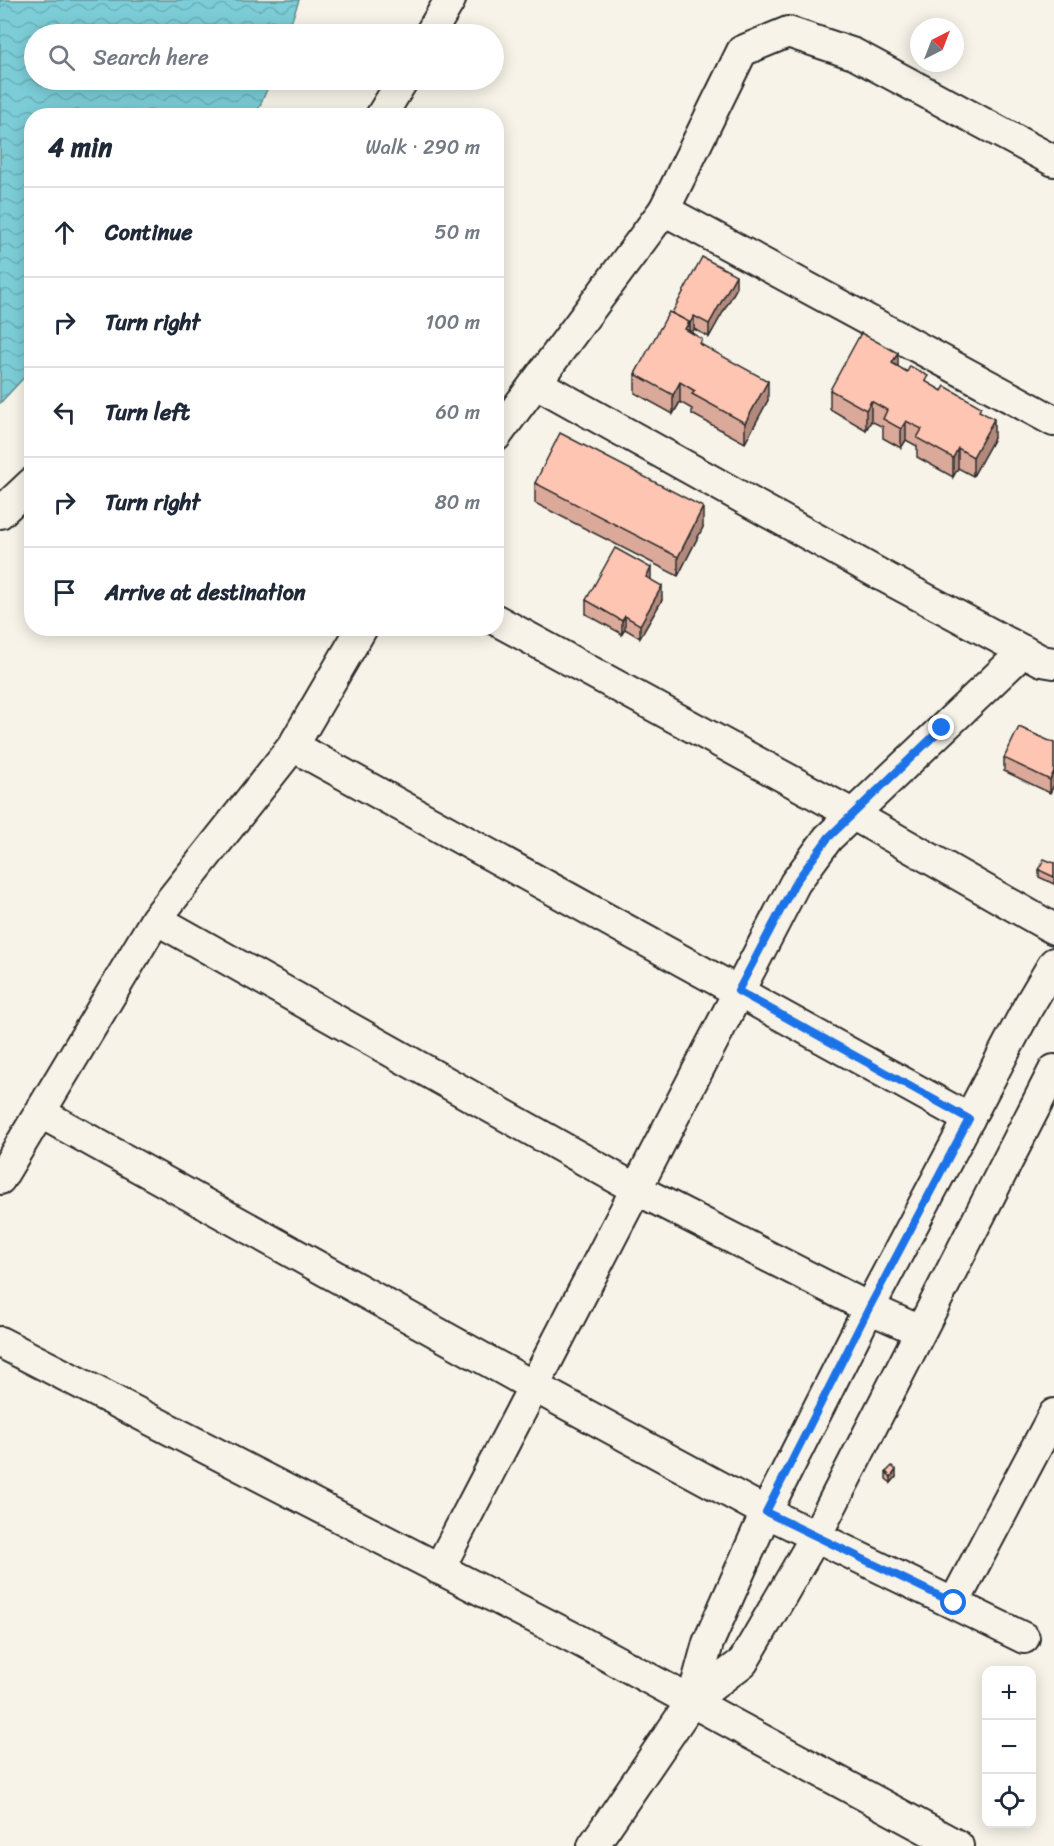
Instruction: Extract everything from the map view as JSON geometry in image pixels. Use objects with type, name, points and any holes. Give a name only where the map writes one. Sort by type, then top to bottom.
[{"type":"street","points":[[436,24],[450,0]]},
{"type":"street","points":[[504,426],[664,210],[742,51],[788,32],[854,54],[1054,161]]},
{"type":"street","points":[[386,108],[397,90]]},
{"type":"street","points":[[664,210],[1054,421]]},
{"type":"street","points":[[439,1569],[795,883],[828,838],[852,814],[1044,662],[881,575],[536,384]]},
{"type":"street","points":[[0,513],[24,490]]},
{"type":"street","points":[[504,624],[852,814],[1054,929]]},
{"type":"street","points":[[0,1179],[156,918],[292,747],[357,636]]},
{"type":"street","points":[[292,747],[969,1119]]},
{"type":"street","points":[[156,918],[636,1189],[869,1308],[920,1331]]},
{"type":"street","points":[[692,1701],[708,1643],[766,1512],[869,1308],[1054,963]]},
{"type":"street","points":[[593,1846],[692,1701],[743,1662],[816,1536],[1054,1070]]},
{"type":"street","points":[[41,1113],[533,1386],[766,1512],[1024,1638]]},
{"type":"street","points":[[0,1342],[692,1701],[958,1846]]},
{"type":"street","points":[[954,1603],[1054,1414]]},
{"type":"water","points":[[0,0],[299,0],[291,24],[24,24],[24,90],[267,90],[259,108],[24,108],[24,377],[0,403]]},
{"type":"building","points":[[702,257],[736,275],[709,324],[694,316],[690,323],[672,313]]},
{"type":"building","points":[[669,312],[689,322],[685,329],[702,339],[700,344],[768,381],[745,423],[692,394],[695,391],[680,382],[673,395],[635,374]]},
{"type":"building","points":[[861,333],[898,353],[892,363],[907,372],[910,366],[928,376],[925,381],[942,391],[945,386],[981,407],[979,411],[994,419],[973,457],[958,448],[953,458],[917,438],[922,429],[906,421],[901,429],[883,419],[887,410],[871,401],[866,410],[830,390]]},
{"type":"building","points":[[560,433],[703,507],[678,557],[535,483]]},
{"type":"building","points":[[615,548],[651,568],[646,577],[662,586],[640,625],[625,616],[622,621],[586,600]]},
{"type":"building","points":[[1019,727],[1054,743],[1054,771],[1050,780],[1004,758]]},
{"type":"building","points":[[1044,859],[1054,863],[1054,877],[1039,870]]},
{"type":"building","points":[[892,1466],[896,1470],[891,1477],[886,1472]]},
{"type":"route","points":[[942,728],[828,838],[795,883],[738,991],[969,1119],[869,1308],[766,1512],[954,1603]]}]
